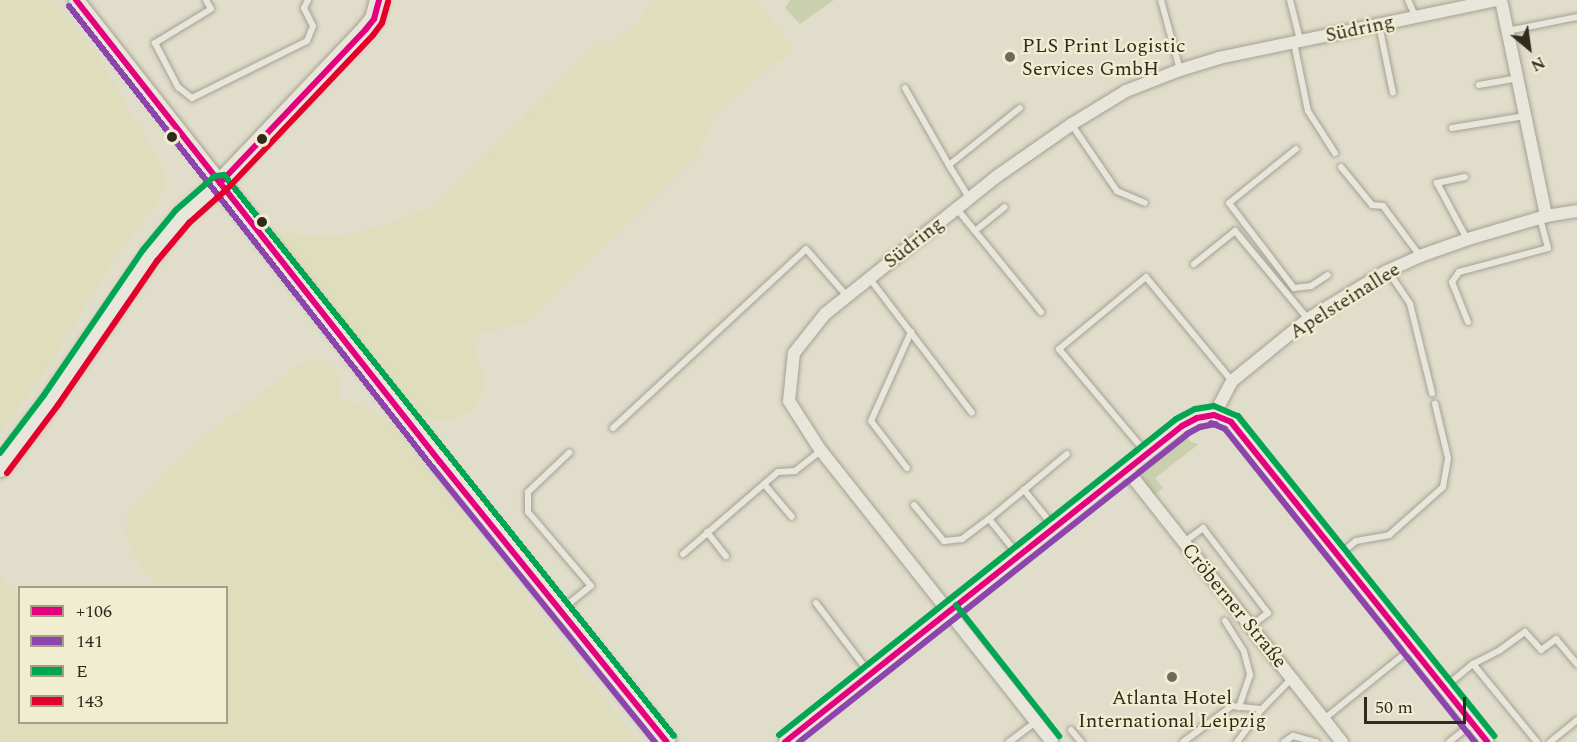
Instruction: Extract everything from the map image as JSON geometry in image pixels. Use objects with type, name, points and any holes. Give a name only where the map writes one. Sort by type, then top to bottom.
[{"type":"main road","points":[[0,468],[150,256],[182,217],[220,183],[366,29],[382,3]]},
{"type":"main road","points":[[220,183],[667,742]]},
{"type":"street","points":[[76,0],[220,183]]},
{"type":"street","name":"Südring","points":[[1052,742],[821,451],[789,402],[794,353],[825,314],[957,209],[1072,124],[1126,91],[1180,70],[1297,42],[1496,0]]},
{"type":"street","points":[[1501,0],[1543,217]]},
{"type":"street","name":"Apelsteinallee","points":[[1214,415],[1232,381],[1308,319],[1387,271],[1420,256],[1468,239],[1543,217],[1577,211]]},
{"type":"street","points":[[785,742],[1182,426],[1197,418],[1214,415],[1231,422],[1487,742]]},
{"type":"street","name":"Cröberner Straße","points":[[1127,470],[1342,742]]},
{"type":"lane","points":[[206,0],[211,9],[155,44],[178,87],[192,98],[308,41],[313,26],[304,8],[308,0]]},
{"type":"lane","points":[[1161,0],[1180,70]]},
{"type":"lane","points":[[1290,0],[1308,111],[1335,153]]},
{"type":"lane","points":[[1408,0],[1415,17]]},
{"type":"lane","points":[[1506,31],[1577,17]]},
{"type":"lane","points":[[1379,25],[1393,93]]},
{"type":"lane","points":[[1479,85],[1517,78]]},
{"type":"lane","points":[[905,88],[970,199]]},
{"type":"lane","points":[[949,165],[1020,108]]},
{"type":"lane","points":[[1452,128],[1525,116]]},
{"type":"lane","points":[[1072,124],[1117,191],[1145,203]]},
{"type":"lane","points":[[1296,149],[1229,203],[1294,288],[1311,286],[1328,275]]},
{"type":"lane","points":[[1341,167],[1372,206],[1383,206],[1420,256]]},
{"type":"lane","points":[[1465,177],[1437,183],[1468,239]]},
{"type":"lane","points":[[975,231],[1005,207]]},
{"type":"lane","points":[[957,209],[1041,312]]},
{"type":"lane","points":[[1468,322],[1452,282],[1459,272],[1548,248],[1543,217]]},
{"type":"lane","points":[[1194,264],[1235,231],[1308,319]]},
{"type":"lane","points":[[613,428],[806,249],[847,296]]},
{"type":"lane","points":[[1387,271],[1410,304],[1432,393]]},
{"type":"lane","points":[[1147,454],[1059,349],[1146,277],[1232,381]]},
{"type":"lane","points":[[870,279],[972,413]]},
{"type":"lane","points":[[907,468],[871,421],[911,332]]},
{"type":"lane","points":[[1338,556],[1356,541],[1389,535],[1443,487],[1448,458],[1435,404]]},
{"type":"lane","points":[[683,554],[778,472],[795,471],[821,451]]},
{"type":"lane","points":[[561,610],[591,586],[528,512],[528,492],[569,453]]},
{"type":"lane","points":[[914,505],[944,542],[962,539],[1067,454]]},
{"type":"lane","points":[[764,484],[792,517]]},
{"type":"lane","points":[[1024,490],[1055,527]]},
{"type":"lane","points":[[989,519],[1019,556]]},
{"type":"lane","points":[[1183,542],[1203,528],[1268,613],[1251,626]]},
{"type":"lane","points":[[707,532],[726,556]]},
{"type":"lane","points":[[816,603],[870,674]]},
{"type":"lane","points":[[1225,621],[1244,652],[1250,675],[1239,707]]},
{"type":"lane","points":[[1444,688],[1473,664],[1500,650],[1525,632],[1541,650],[1556,639],[1577,664]]},
{"type":"lane","points":[[1324,720],[1412,648]]},
{"type":"lane","points":[[1473,664],[1537,742]]},
{"type":"lane","points":[[1237,742],[1262,709],[1292,678]]},
{"type":"lane","points":[[1183,742],[1232,706],[1262,709]]},
{"type":"lane","points":[[1550,742],[1577,720]]},
{"type":"lane","points":[[1009,742],[1036,722]]},
{"type":"lane","points":[[1449,742],[1472,724]]},
{"type":"lane","points":[[1071,730],[1081,742]]},
{"type":"lane","points":[[1284,742],[1293,736],[1316,742]]},
{"type":"green space","points":[[0,0],[52,0],[98,56],[165,172],[166,185],[157,204],[119,251],[45,372],[0,432]]},
{"type":"green space","points":[[651,0],[756,0],[794,49],[714,113],[697,157],[526,323],[482,333],[474,350],[486,381],[474,410],[445,422],[421,416],[410,424],[267,241],[278,232],[330,238],[381,226],[434,206],[599,42],[606,50],[638,24]]},
{"type":"green space","points":[[790,0],[834,0],[800,24],[785,8]]},
{"type":"green space","points":[[312,360],[327,362],[336,371],[340,383],[339,396],[351,403],[367,407],[395,428],[638,742],[0,742],[0,575],[18,597],[18,724],[228,724],[228,586],[157,586],[135,558],[126,537],[127,512],[172,465],[213,430],[298,366]]},
{"type":"green space","points":[[1185,434],[1191,442],[1199,444],[1155,478],[1163,488],[1154,495],[1142,478],[1142,469]]},
{"type":"transit line","name":"+106","points":[[76,0],[440,462],[667,742]]},
{"type":"transit line","name":"+106","points":[[220,183],[366,29],[374,19],[379,0]]},
{"type":"transit line","name":"143","points":[[7,473],[58,405],[157,261],[189,223],[227,189],[373,35],[382,23],[388,2]]},
{"type":"transit line","name":"141","points":[[69,6],[433,468],[655,742]]},
{"type":"transit line","name":"E","points":[[0,453],[44,395],[143,250],[176,210],[215,176],[224,175],[674,736]]},
{"type":"transit line","name":"E","points":[[779,735],[1176,419],[1195,409],[1214,406],[1238,416],[1494,736]]},
{"type":"transit line","name":"+106","points":[[1214,415],[1231,422],[1487,742]]},
{"type":"transit line","name":"+106","points":[[785,742],[1182,426],[1197,418],[1214,415]]},
{"type":"transit line","name":"141","points":[[1211,423],[1225,429],[1475,742]]},
{"type":"transit line","name":"141","points":[[799,742],[1187,434],[1200,427],[1216,424]]},
{"type":"transit line","name":"E","points":[[956,605],[1059,736]]},
{"type":"place","name":"PLS Print Logistic Services GmbH","points":[[1010,57]]},
{"type":"place","name":"Atlanta Hotel International Leipzig","points":[[1172,677]]}]
